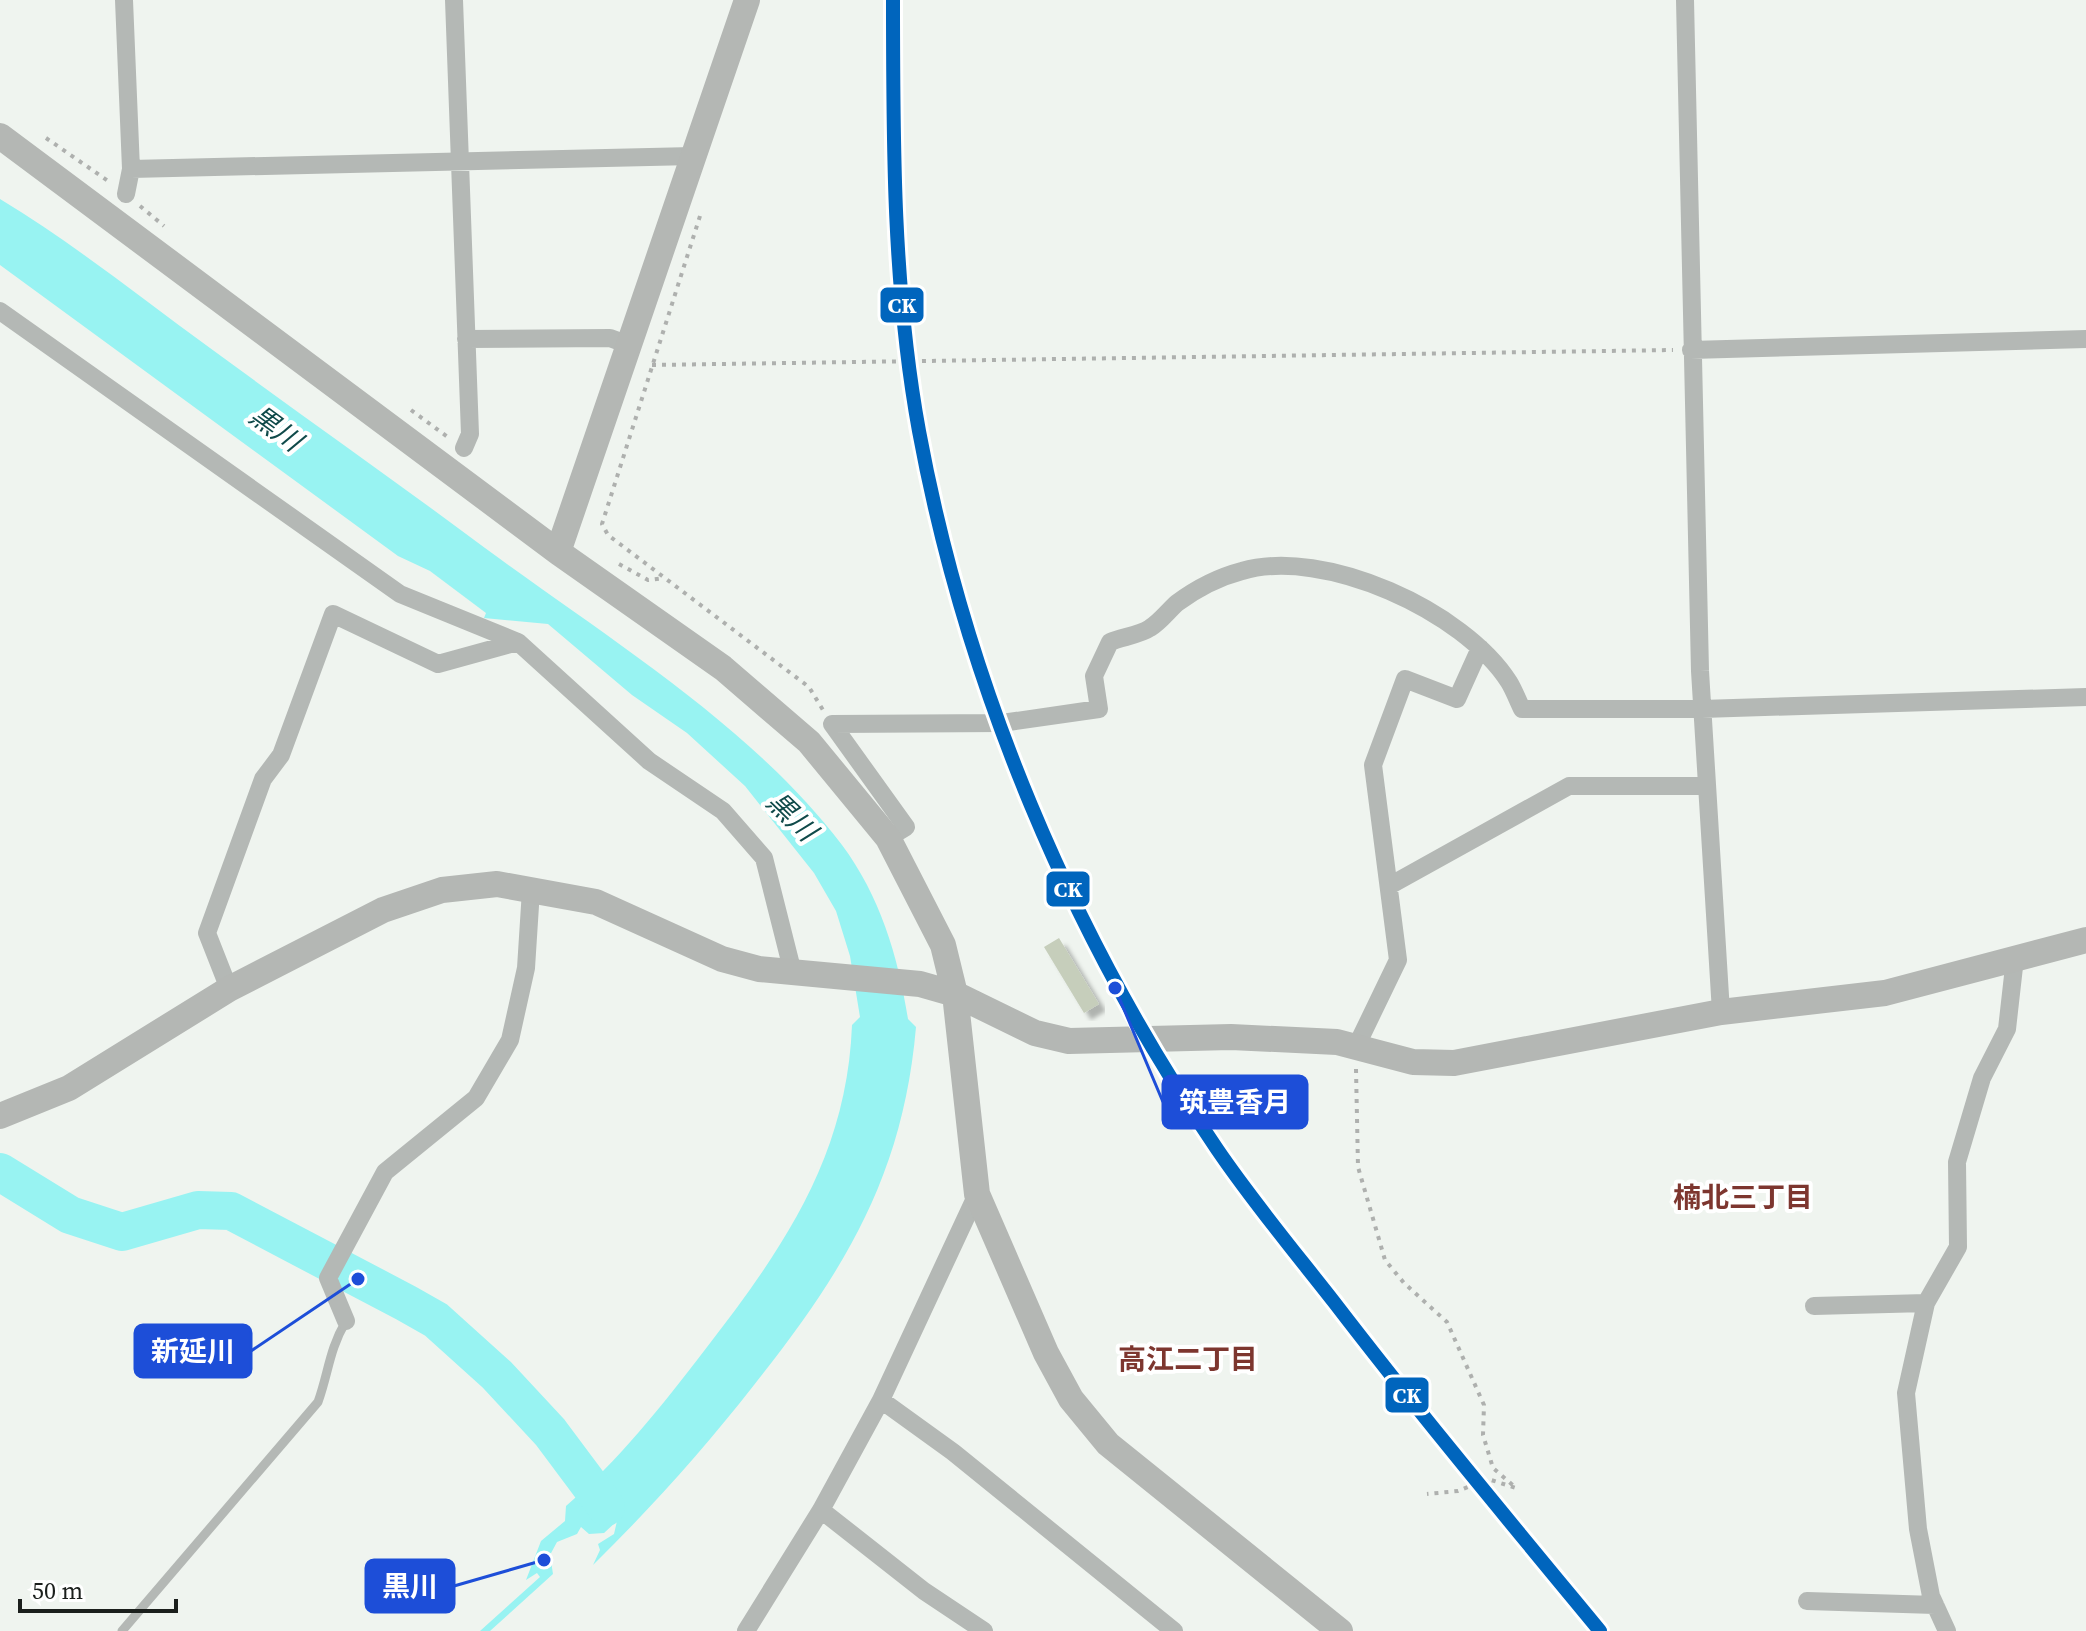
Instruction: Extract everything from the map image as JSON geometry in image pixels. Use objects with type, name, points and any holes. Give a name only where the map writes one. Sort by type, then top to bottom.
[{"type":"street","points":[[124,0],[131,169],[126,194]]},
{"type":"street","points":[[454,0],[470,434],[464,448]]},
{"type":"street","points":[[558,552],[747,0]]},
{"type":"street","points":[[1685,0],[1702,709],[1721,1012]]},
{"type":"street","points":[[0,136],[558,552],[723,668],[809,742],[888,838],[943,945],[955,994],[977,1194],[1046,1353],[1071,1399],[1108,1444],[1331,1628]]},
{"type":"street","points":[[131,169],[693,156]]},
{"type":"street","points":[[0,311],[400,594],[518,642],[649,761],[723,811],[764,858],[806,975]]},
{"type":"street","points":[[466,339],[610,338],[629,345]]},
{"type":"street","points":[[1691,350],[2086,339]]},
{"type":"street","points":[[832,724],[1002,723],[1099,709],[1094,676],[1110,642],[1149,630],[1176,604],[1203,586],[1244,570],[1305,566],[1357,578],[1415,602],[1480,648],[1509,682],[1522,709],[1702,709],[2086,697]]},
{"type":"street","points":[[229,989],[207,933],[263,779],[281,755],[333,614],[438,664],[518,642]]},
{"type":"street","points":[[1356,1047],[1398,960],[1373,765],[1405,679],[1457,699],[1480,648]]},
{"type":"street","points":[[832,724],[906,827],[888,838]]},
{"type":"street","points":[[1389,886],[1569,786],[1707,786]]},
{"type":"street","points":[[0,1116],[69,1088],[229,989],[383,910],[442,890],[497,884],[596,902],[722,959],[806,975],[920,984],[955,994],[1035,1033],[1069,1041],[1231,1037],[1337,1042],[1413,1062],[1454,1063],[1721,1012],[1885,993],[2086,940]]},
{"type":"street","points":[[346,1321],[328,1278],[385,1172],[476,1098],[510,1040],[526,968],[531,890]]},
{"type":"street","points":[[1947,1631],[1935,1605],[1918,1529],[1906,1393],[1926,1303],[1958,1247],[1957,1162],[1982,1078],[2007,1029],[2015,958]]},
{"type":"street","points":[[746,1631],[821,1510],[881,1400],[977,1194]]},
{"type":"street","points":[[1814,1306],[1926,1303]]},
{"type":"street","points":[[881,1400],[953,1452],[1174,1631]]},
{"type":"street","points":[[821,1510],[924,1591],[984,1631]]},
{"type":"street","points":[[1807,1601],[1935,1605]]},
{"type":"lane","points":[[122,1631],[318,1402],[329,1370],[330,1349],[346,1321]]},
{"type":"path","points":[[704,204],[602,524],[608,535],[809,687],[832,724]]},
{"type":"path","points":[[652,365],[1691,350]]},
{"type":"path","points":[[1356,1047],[1358,1167],[1385,1260],[1404,1283],[1447,1322],[1484,1405],[1483,1435],[1493,1468],[1516,1488],[1488,1479],[1458,1491],[1427,1494]]},
{"type":"water","points":[[0,199],[106,271],[674,684],[720,721],[765,760],[842,845],[867,885],[886,928],[908,1019],[916,1027],[909,1080],[898,1130],[883,1175],[842,1260],[816,1302],[754,1385],[636,1522],[593,1565],[600,1550],[598,1544],[614,1534],[617,1521],[604,1533],[589,1534],[581,1527],[577,1534],[557,1542],[550,1555],[553,1574],[490,1631],[480,1631],[540,1577],[537,1573],[526,1580],[541,1541],[565,1521],[566,1506],[621,1452],[688,1372],[759,1276],[805,1200],[824,1160],[838,1118],[852,1025],[860,1017],[850,956],[836,911],[814,873],[745,786],[687,733],[632,695],[548,624],[484,618],[486,613],[430,571],[398,556],[0,265]]},
{"type":"building","points":[[1059,938],[1099,1004],[1084,1013],[1044,947]]},
{"type":"waterway","points":[[0,1172],[70,1215],[122,1232],[198,1210],[231,1211],[406,1303],[436,1320],[497,1375],[550,1432],[606,1507]]},
{"type":"transit line","name":"CK","points":[[893,0],[894,162],[899,270],[919,431],[939,526],[965,620],[995,713],[1031,805],[1071,895],[1115,982],[1164,1067],[1217,1149],[1399,1385],[1600,1631]]},
{"type":"place","name":"筑豊香月","points":[[1115,988]]},
{"type":"place","name":"新延川","points":[[358,1279]]},
{"type":"place","name":"黒川","points":[[544,1560]]},
{"type":"district","name":"楠北三丁目","points":[[1743,1197]]},
{"type":"district","name":"高江二丁目","points":[[1188,1359]]}]
